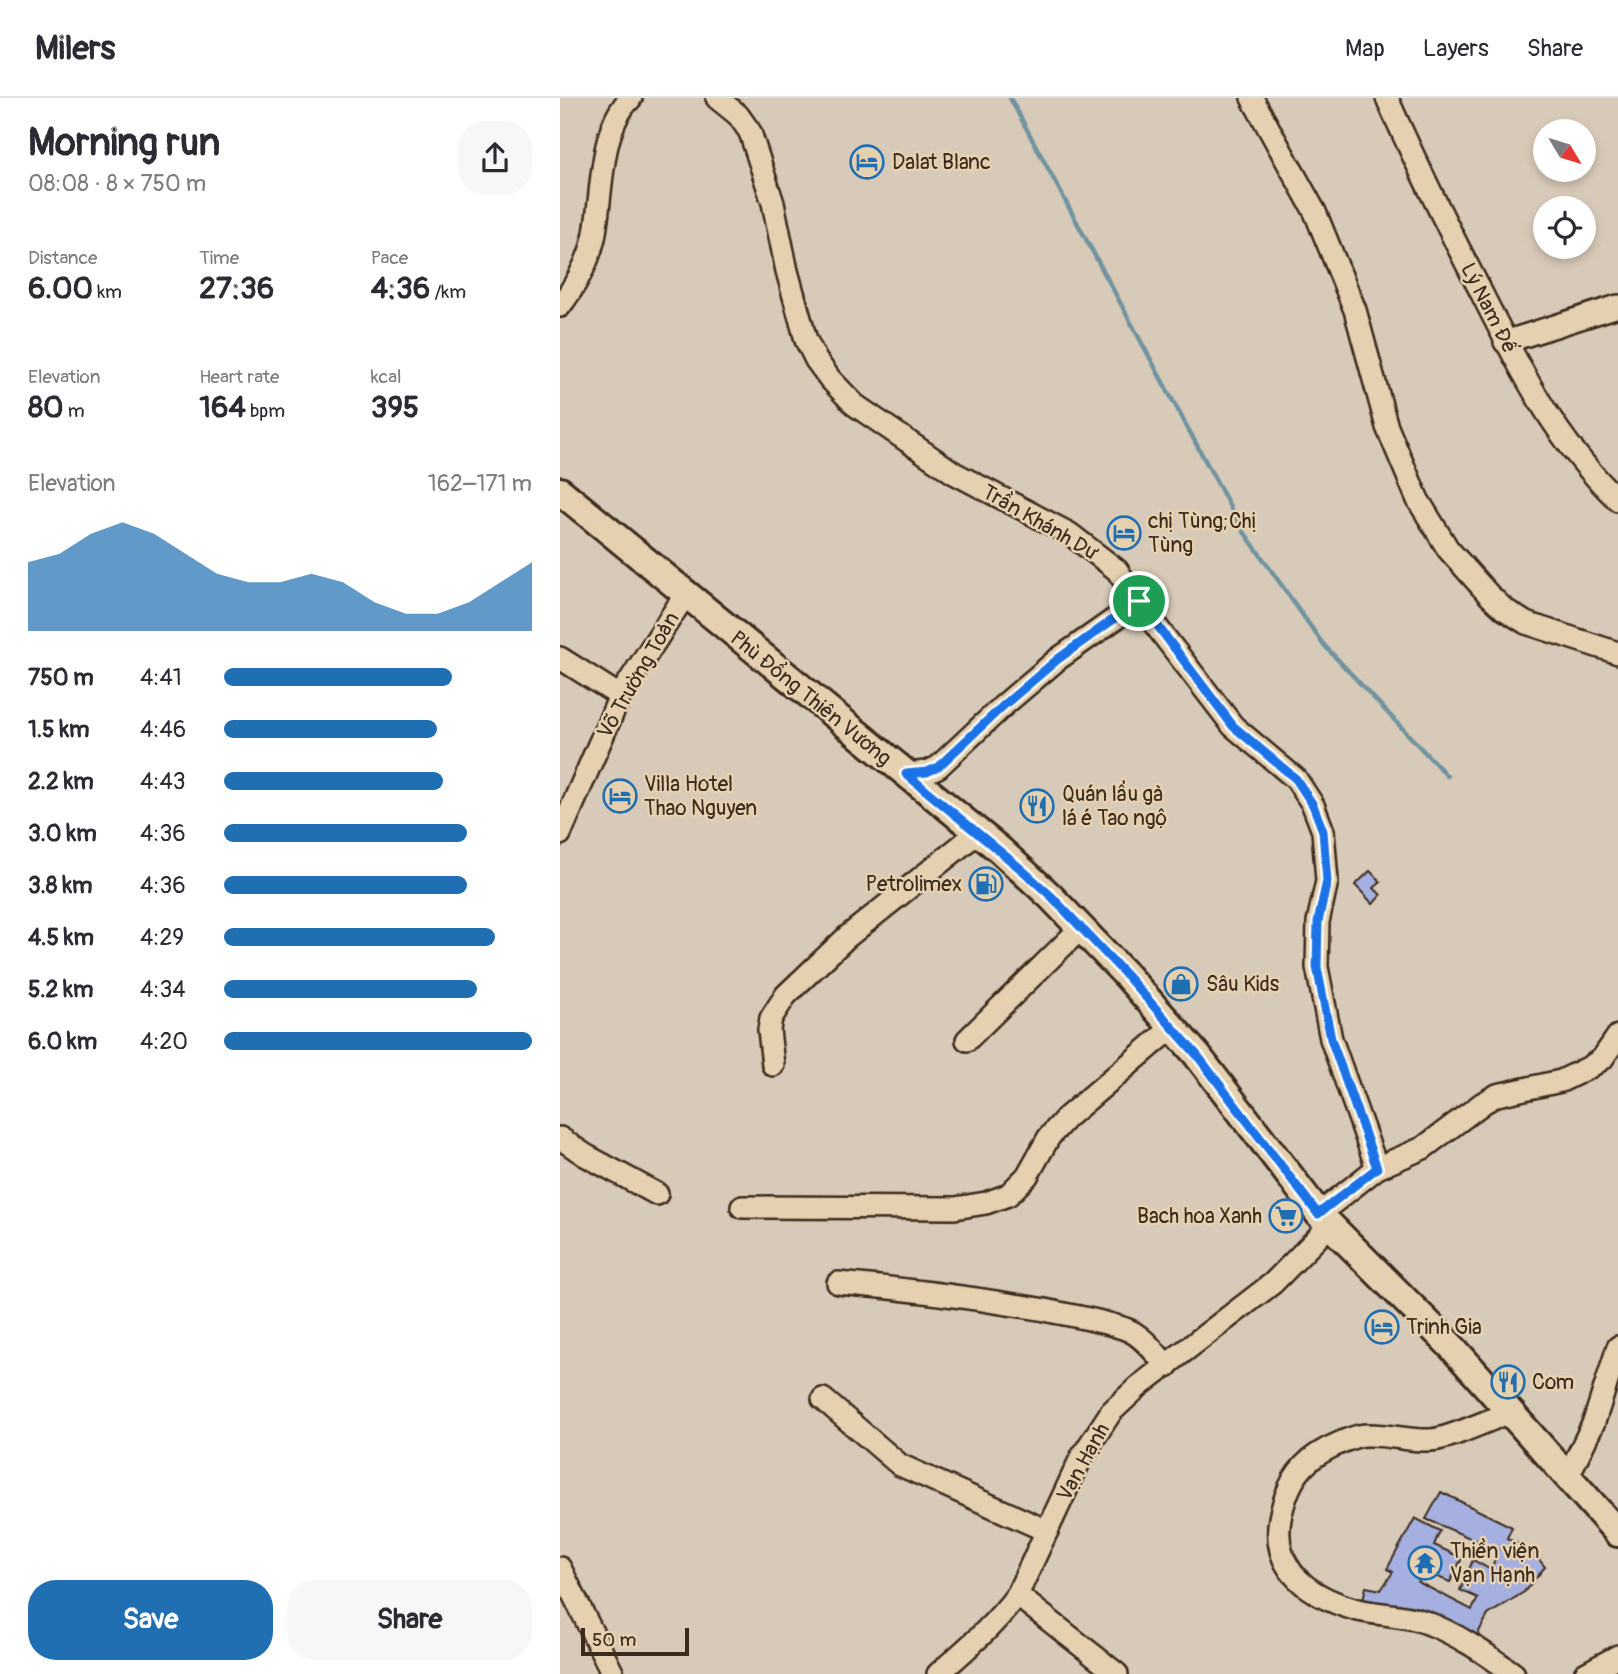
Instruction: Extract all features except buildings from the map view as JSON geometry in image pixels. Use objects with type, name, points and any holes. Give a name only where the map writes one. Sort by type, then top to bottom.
[{"type":"main road","name":"Phù Đổng Thiên Vương","points":[[560,491],[1021,869],[1082,927],[1197,1055],[1324,1220],[1452,1347],[1618,1533]]},
{"type":"street","points":[[560,306],[576,284],[587,261],[594,238],[607,143],[615,120],[631,98]]},
{"type":"street","name":"Trần Khánh Dư","points":[[717,98],[738,115],[750,132],[773,203],[787,271],[806,340],[830,379],[855,404],[954,472],[1070,534],[1117,570],[1233,726],[1296,779],[1313,805],[1323,831],[1327,881],[1318,922],[1317,967],[1331,1039],[1377,1168]]},
{"type":"street","points":[[1252,98],[1315,212],[1355,310],[1387,427],[1418,500],[1448,549],[1489,595],[1504,609],[1526,623],[1618,653]]},
{"type":"street","name":"Lý Nam Đế","points":[[1387,98],[1451,234],[1506,341],[1558,432],[1618,500]]},
{"type":"street","points":[[1506,341],[1618,306]]},
{"type":"street","name":"Võ Trường Toản","points":[[560,834],[620,696],[685,595]]},
{"type":"street","points":[[906,774],[927,772],[938,767],[1058,659],[1139,601]]},
{"type":"street","points":[[560,658],[620,696]]},
{"type":"street","points":[[773,1065],[769,1030],[771,1018],[786,995],[847,937],[977,833]]},
{"type":"street","points":[[967,1040],[1082,927]]},
{"type":"street","points":[[742,1208],[955,1208],[986,1203],[1008,1195],[1027,1176],[1049,1137],[1066,1118],[1173,1027]]},
{"type":"street","points":[[1324,1220],[1377,1168],[1423,1148],[1497,1095],[1561,1081],[1588,1068],[1602,1059],[1618,1036]]},
{"type":"street","points":[[560,1138],[585,1156],[657,1194]]},
{"type":"street","name":"Vạn Hạnh","points":[[937,1674],[983,1633],[1017,1595],[1081,1458],[1111,1412],[1139,1386],[1273,1283],[1324,1220]]},
{"type":"street","points":[[838,1283],[933,1292],[1053,1312],[1110,1325],[1140,1338],[1167,1366]]},
{"type":"street","points":[[1568,1476],[1594,1422],[1618,1347]]},
{"type":"street","points":[[823,1399],[900,1465],[1047,1531]]},
{"type":"street","points":[[1510,1412],[1432,1440],[1364,1434],[1325,1450],[1296,1472],[1282,1510],[1279,1535],[1285,1564],[1302,1583],[1316,1593],[1355,1609],[1418,1620],[1441,1629],[1468,1642],[1514,1674]]},
{"type":"street","points":[[560,1568],[613,1674]]},
{"type":"street","points":[[1017,1595],[1117,1674]]},
{"type":"street","points":[[1585,1674],[1618,1656]]},
{"type":"waterway","points":[[1010,98],[1242,529],[1323,644],[1447,776]]},
{"type":"place","name":"Dalat Blanc","points":[[867,162]]},
{"type":"place","name":"chị Tùng;Chị Tùng","points":[[1124,533]]},
{"type":"place","name":"Villa Hotel Thao Nguyen","points":[[620,796]]},
{"type":"place","name":"Quán lẩu gà lá é Tao ngộ","points":[[1037,806]]},
{"type":"place","name":"Petrolimex","points":[[986,884]]},
{"type":"place","name":"Sâu Kids","points":[[1181,984]]},
{"type":"place","name":"Bach hoa Xanh","points":[[1286,1216]]},
{"type":"place","name":"Trinh Gia","points":[[1382,1327]]},
{"type":"place","name":"Com","points":[[1508,1382]]},
{"type":"place","name":"Thiền viện Vạn Hạnh","points":[[1425,1563]]},
{"type":"route","points":[[1139,601],[1233,726],[1296,779],[1313,805],[1323,831],[1327,881],[1318,922],[1317,967],[1331,1039],[1377,1168],[1318,1214],[1197,1055],[1082,927],[1000,850],[906,774],[927,772],[938,767],[1058,659],[1139,601]]}]
